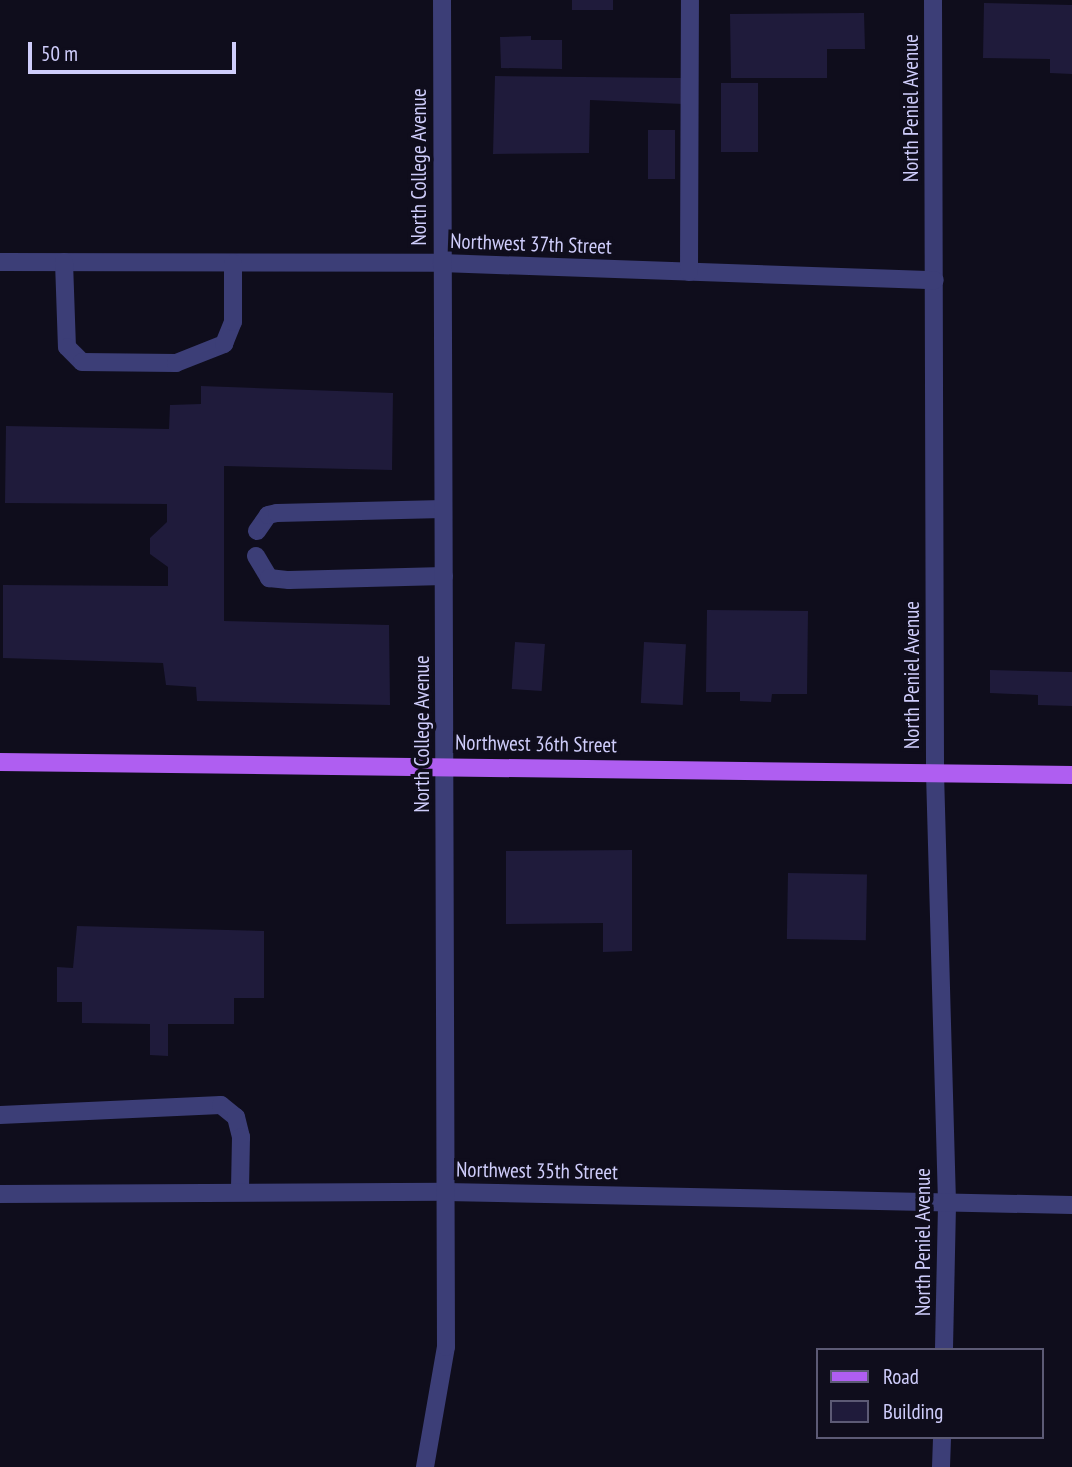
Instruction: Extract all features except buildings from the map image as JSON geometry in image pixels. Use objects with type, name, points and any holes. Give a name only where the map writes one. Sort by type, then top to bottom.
[{"type":"main road","name":"Northwest 36th Street","points":[[0,762],[445,765],[1072,775]]},
{"type":"street","name":"North College Avenue","points":[[425,1467],[446,1347],[442,0]]},
{"type":"street","points":[[689,272],[690,0]]},
{"type":"street","name":"North Peniel Avenue","points":[[933,0],[935,773],[947,1205],[944,1348]]},
{"type":"street","name":"Northwest 37th Street","points":[[0,262],[441,263],[935,279]]},
{"type":"street","points":[[64,262],[67,347],[82,362],[162,363],[176,363],[224,344],[233,322],[233,263]]},
{"type":"street","points":[[257,531],[268,515],[277,513],[443,509]]},
{"type":"street","points":[[256,556],[269,578],[289,580],[444,576]]},
{"type":"street","points":[[0,1115],[221,1105],[236,1116],[241,1137],[240,1190]]},
{"type":"street","name":"Northwest 35th Street","points":[[0,1194],[240,1190],[446,1192],[947,1205],[1072,1205]]},
{"type":"street","points":[[942,1439],[942,1467]]}]
